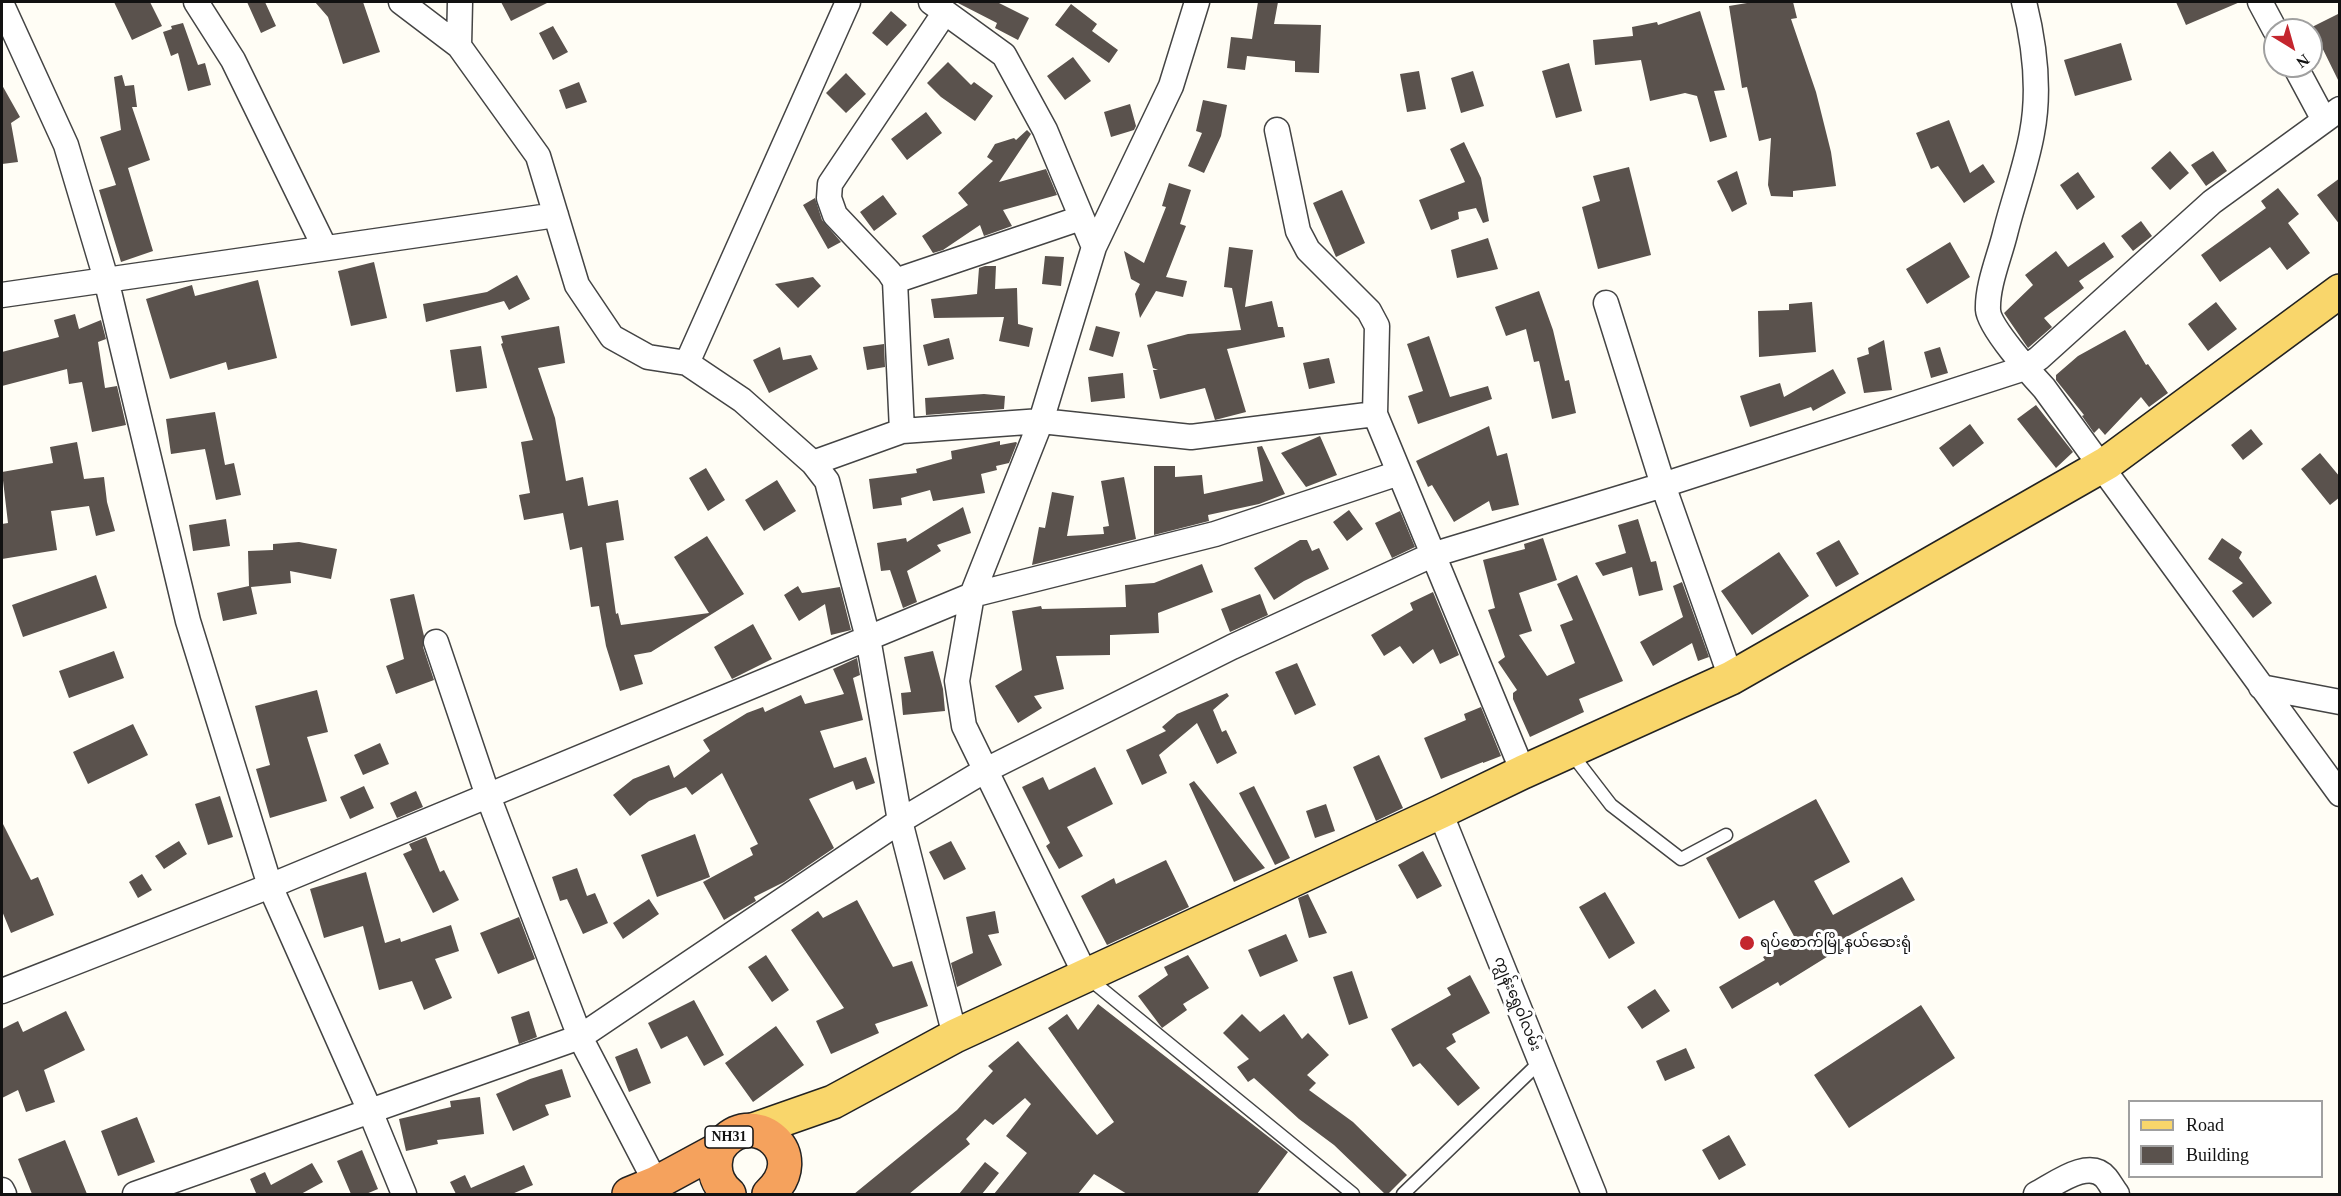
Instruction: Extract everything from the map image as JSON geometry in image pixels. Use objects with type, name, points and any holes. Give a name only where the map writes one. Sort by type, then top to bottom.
[{"type":"highway","name":"NH31","points":[[643,1189],[717,1150],[732,1134],[753,1130],[773,1138],[782,1179]]},
{"type":"highway","name":"NH31","points":[[643,1189],[725,1190],[714,1169],[717,1150]]},
{"type":"main road","points":[[753,1130],[833,1102],[955,1035],[1731,678],[2100,467],[2340,291]]},
{"type":"main road","points":[[782,1179],[833,1102]]},
{"type":"street","points":[[196,2],[233,60],[325,248]]},
{"type":"street","points":[[401,2],[459,46],[538,156],[577,285],[612,338],[648,357],[687,363],[742,400],[813,463],[827,481],[868,638],[900,821],[955,1035]]},
{"type":"street","points":[[459,46],[460,2]]},
{"type":"street","points":[[687,363],[848,2]]},
{"type":"street","points":[[1086,976],[964,726],[957,681],[972,595],[1041,421],[1094,247],[1171,86],[1197,2]]},
{"type":"street","points":[[2024,2],[2030,27],[2035,100],[2032,133],[1992,284],[1988,312],[2025,368],[2044,388],[2340,794]]},
{"type":"street","points":[[2260,2],[2269,18]]},
{"type":"street","points":[[902,431],[895,281],[890,272],[835,215],[829,198],[830,184],[935,4],[1004,55],[1045,130],[1094,247]]},
{"type":"street","points":[[2,5],[66,145],[106,279],[188,621],[270,886],[370,1111],[404,1194]]},
{"type":"street","points":[[135,1194],[580,1037],[900,821],[984,771],[1232,647],[1432,555],[1663,485],[2025,368],[2039,358],[2212,202],[2332,115],[2304,78]]},
{"type":"street","points":[[1277,130],[1298,231],[1308,250],[1369,311],[1377,326],[1375,414],[1523,772]]},
{"type":"street","points":[[2,295],[555,215]]},
{"type":"street","points":[[895,281],[1082,218]]},
{"type":"street","points":[[1606,303],[1663,485],[1731,678]]},
{"type":"street","points":[[813,463],[902,431],[1041,421],[1191,437],[1375,414]]},
{"type":"street","points":[[2,991],[270,886],[972,595],[1215,534],[1399,473]]},
{"type":"street","points":[[436,642],[488,796],[580,1037],[643,1189]]},
{"type":"street","points":[[2261,687],[2340,702]]},
{"type":"street","name":"ကျွန်းရွှေဝါလမ်း","points":[[1440,813],[1594,1194]]},
{"type":"street","points":[[2036,1194],[2082,1171],[2095,1170],[2105,1176],[2117,1194]]},
{"type":"street","points":[[2,1190],[4,1194]]},
{"type":"lane","points":[[1569,751],[1611,805],[1682,859],[1726,835]]},
{"type":"lane","points":[[1086,976],[1353,1194]]},
{"type":"lane","points":[[1402,1194],[1540,1062]]},
{"type":"building","points":[[114,2],[150,2],[162,26],[132,40]]},
{"type":"building","points":[[247,2],[265,2],[276,26],[261,33]]},
{"type":"building","points":[[315,2],[363,2],[380,52],[343,64],[328,17]]},
{"type":"building","points":[[501,2],[549,2],[511,21]]},
{"type":"building","points":[[956,2],[997,2],[1029,18],[1018,40],[995,28],[997,23]]},
{"type":"building","points":[[1258,2],[1278,2],[1274,24],[1321,25],[1319,73],[1295,72],[1295,61],[1247,56],[1245,70],[1227,68],[1231,37],[1252,39]]},
{"type":"building","points":[[1753,2],[1793,2],[1797,18],[1791,19],[1816,92],[1831,152],[1836,186],[1793,191],[1793,197],[1771,196],[1768,185],[1771,138],[1759,141],[1747,87],[1742,88],[1729,6]]},
{"type":"building","points":[[2176,2],[2240,2],[2186,25]]},
{"type":"building","points":[[1071,4],[1097,24],[1092,31],[1118,50],[1109,63],[1055,25]]},
{"type":"building","points":[[891,11],[907,25],[887,46],[872,33]]},
{"type":"building","points":[[1700,11],[1725,90],[1714,91],[1727,137],[1710,142],[1697,96],[1685,93],[1650,101],[1641,60],[1595,65],[1593,40],[1633,36],[1632,27],[1657,22],[1658,25]]},
{"type":"building","points":[[2340,13],[2340,84],[2323,49],[2323,22]]},
{"type":"building","points":[[183,23],[198,65],[205,63],[211,85],[188,91],[178,53],[171,56],[163,32],[172,29],[171,26]]},
{"type":"building","points":[[553,26],[568,52],[553,60],[539,33]]},
{"type":"building","points":[[2121,43],[2132,80],[2075,96],[2064,60]]},
{"type":"building","points":[[1073,57],[1091,81],[1065,100],[1047,76]]},
{"type":"building","points":[[948,62],[971,85],[974,82],[993,96],[975,121],[941,97],[927,83]]},
{"type":"building","points":[[1569,63],[1582,111],[1556,118],[1542,71]]},
{"type":"building","points":[[1419,71],[1426,109],[1407,112],[1400,74]]},
{"type":"building","points":[[1473,71],[1484,106],[1461,113],[1451,78]]},
{"type":"building","points":[[846,73],[866,94],[846,113],[826,93]]},
{"type":"building","points":[[122,75],[125,86],[134,85],[137,107],[132,107],[150,160],[128,168],[153,251],[121,262],[99,190],[116,185],[100,137],[121,130],[114,77]]},
{"type":"building","points":[[579,82],[587,102],[566,109],[559,90]]},
{"type":"building","points":[[2,85],[20,117],[11,123],[18,162],[2,164]]},
{"type":"building","points":[[1203,100],[1227,105],[1221,136],[1204,173],[1188,166],[1202,133],[1196,131]]},
{"type":"building","points":[[1130,104],[1136,126],[1134,130],[1111,137],[1104,112]]},
{"type":"building","points":[[926,112],[942,133],[907,160],[891,139]]},
{"type":"building","points":[[1949,120],[1970,173],[1983,164],[1995,182],[1964,203],[1938,166],[1931,169],[1916,133]]},
{"type":"building","points":[[1027,130],[1031,134],[999,182],[1046,169],[1057,195],[1003,210],[1012,226],[984,236],[980,225],[943,250],[933,253],[922,236],[968,205],[958,193],[993,161],[987,157],[995,144],[1014,138],[1016,140]]},
{"type":"building","points":[[1464,142],[1481,178],[1489,221],[1483,223],[1476,208],[1458,212],[1459,219],[1431,230],[1419,200],[1465,182],[1450,149]]},
{"type":"building","points":[[2170,151],[2189,173],[2170,190],[2151,168]]},
{"type":"building","points":[[2213,151],[2227,171],[2206,186],[2191,165]]},
{"type":"building","points":[[1629,167],[1651,255],[1598,269],[1582,207],[1600,201],[1593,176]]},
{"type":"building","points":[[1737,171],[1747,204],[1732,212],[1717,181]]},
{"type":"building","points":[[2078,172],[2095,197],[2077,210],[2060,185]]},
{"type":"building","points":[[2340,178],[2340,225],[2317,195]]},
{"type":"building","points":[[1169,183],[1191,190],[1180,224],[1186,226],[1166,277],[1187,281],[1183,297],[1156,291],[1140,318],[1135,294],[1140,284],[1131,279],[1124,251],[1144,263],[1166,207],[1162,206]]},
{"type":"building","points":[[2278,188],[2299,214],[2288,223],[2310,253],[2287,270],[2270,247],[2220,282],[2201,255],[2266,208],[2261,201]]},
{"type":"building","points":[[1342,190],[1365,243],[1336,257],[1313,203]]},
{"type":"building","points":[[883,195],[897,214],[874,231],[860,212]]},
{"type":"building","points":[[815,198],[822,220],[841,242],[828,249],[803,205]]},
{"type":"building","points":[[2141,221],[2152,236],[2133,251],[2121,236]]},
{"type":"building","points":[[1488,238],[1498,269],[1457,278],[1451,250]]},
{"type":"building","points":[[1950,242],[1970,277],[1927,304],[1906,269]]},
{"type":"building","points":[[2104,242],[2114,257],[2079,281],[2084,288],[2044,318],[2052,327],[2028,348],[2004,313],[2033,285],[2025,275],[2056,251],[2068,267]]},
{"type":"building","points":[[1229,247],[1253,250],[1245,307],[1272,301],[1278,327],[1283,327],[1285,337],[1227,349],[1246,412],[1215,420],[1205,388],[1160,399],[1153,370],[1158,370],[1153,368],[1147,345],[1188,334],[1241,330],[1232,288],[1224,287]]},
{"type":"building","points":[[1045,256],[1064,257],[1061,286],[1042,284]]},
{"type":"building","points":[[374,262],[387,318],[351,326],[338,271]]},
{"type":"building","points":[[996,266],[995,289],[1017,288],[1018,324],[1033,328],[1029,347],[999,341],[1004,317],[934,318],[931,299],[977,294],[979,268]]},
{"type":"building","points":[[517,275],[530,299],[509,310],[504,301],[426,322],[423,304],[487,292]]},
{"type":"building","points":[[813,277],[821,286],[798,308],[775,284]]},
{"type":"building","points":[[258,280],[277,358],[228,370],[226,362],[170,379],[146,299],[192,285],[195,296]]},
{"type":"building","points":[[1539,291],[1553,330],[1565,381],[1569,380],[1576,413],[1552,419],[1539,361],[1534,362],[1526,329],[1506,336],[1495,307]]},
{"type":"building","points":[[1812,302],[1816,352],[1759,357],[1758,311],[1789,310],[1789,304]]},
{"type":"building","points":[[2216,302],[2237,329],[2208,351],[2188,324]]},
{"type":"building","points":[[75,314],[79,329],[101,320],[106,339],[98,342],[105,388],[117,386],[126,425],[92,432],[82,382],[69,384],[67,369],[2,386],[2,352],[59,337],[54,320]]},
{"type":"building","points":[[559,326],[565,363],[538,368],[555,418],[566,481],[583,477],[588,506],[618,500],[624,540],[606,543],[616,614],[618,613],[621,625],[709,613],[674,557],[707,536],[744,594],[651,652],[634,655],[643,684],[620,691],[606,646],[599,606],[591,607],[582,547],[570,550],[563,513],[524,520],[519,495],[530,493],[521,442],[533,440],[501,344],[503,343],[501,336]]},
{"type":"building","points":[[1096,326],[1120,332],[1113,357],[1089,350]]},
{"type":"building","points":[[2125,330],[2146,365],[2148,364],[2168,393],[2149,407],[2141,397],[2105,435],[2099,428],[2094,433],[2082,416],[2084,415],[2056,380],[2056,375],[2078,356]]},
{"type":"building","points":[[1429,336],[1450,397],[1488,386],[1492,399],[1418,424],[1408,396],[1423,391],[1407,344]]},
{"type":"building","points":[[949,338],[954,359],[928,366],[923,345]]},
{"type":"building","points":[[1884,340],[1892,390],[1864,393],[1857,358],[1869,354],[1868,348]]},
{"type":"building","points":[[884,344],[885,367],[867,370],[863,347]]},
{"type":"building","points":[[481,346],[487,388],[456,392],[450,350]]},
{"type":"building","points":[[780,347],[783,360],[811,355],[818,369],[769,393],[753,360]]},
{"type":"building","points":[[1940,347],[1948,373],[1931,378],[1924,352]]},
{"type":"building","points":[[1329,358],[1335,383],[1309,389],[1303,363]]},
{"type":"building","points":[[1833,369],[1846,393],[1813,411],[1811,407],[1750,427],[1740,396],[1780,383],[1784,397]]},
{"type":"building","points":[[1123,373],[1125,398],[1091,402],[1088,377]]},
{"type":"building","points":[[984,394],[1005,396],[1004,409],[926,415],[925,398]]},
{"type":"building","points":[[2036,405],[2073,452],[2056,468],[2017,419]]},
{"type":"building","points":[[215,412],[225,465],[234,463],[241,495],[216,500],[205,449],[171,454],[166,419]]},
{"type":"building","points":[[1970,424],[1984,443],[1953,467],[1939,448]]},
{"type":"building","points":[[1489,426],[1497,456],[1507,453],[1519,505],[1492,511],[1489,501],[1454,522],[1432,485],[1428,487],[1416,461]]},
{"type":"building","points":[[2251,429],[2263,444],[2243,460],[2231,445]]},
{"type":"building","points":[[1320,436],[1337,475],[1306,487],[1281,453]]},
{"type":"building","points":[[1000,441],[1000,445],[1017,443],[1009,463],[996,466],[997,470],[981,474],[985,493],[933,501],[930,490],[901,498],[902,505],[873,509],[869,479],[917,473],[916,469],[952,459],[951,451]]},
{"type":"building","points":[[77,442],[84,479],[104,477],[107,502],[115,531],[96,536],[89,506],[51,511],[57,550],[2,559],[2,524],[8,523],[2,472],[53,463],[50,447]]},
{"type":"building","points":[[1262,446],[1285,494],[1259,504],[1208,515],[1209,521],[1154,535],[1154,466],[1175,466],[1175,477],[1202,475],[1204,494],[1263,481],[1257,447]]},
{"type":"building","points":[[2320,453],[2340,477],[2340,497],[2330,505],[2301,469]]},
{"type":"building","points":[[706,468],[725,500],[708,511],[689,478]]},
{"type":"building","points":[[1124,477],[1136,539],[1032,565],[1039,527],[1045,528],[1052,492],[1074,496],[1067,536],[1104,534],[1103,527],[1109,526],[1101,481]]},
{"type":"building","points":[[777,480],[796,511],[764,531],[745,500]]},
{"type":"building","points":[[963,507],[971,533],[937,545],[941,551],[907,571],[917,602],[903,608],[890,570],[881,571],[877,543],[906,538],[907,542]]},
{"type":"building","points":[[1349,510],[1363,529],[1347,541],[1333,522]]},
{"type":"building","points":[[1400,511],[1415,547],[1392,558],[1375,523]]},
{"type":"building","points":[[226,519],[230,546],[193,551],[189,525]]},
{"type":"building","points":[[1638,519],[1651,562],[1656,561],[1663,590],[1639,596],[1632,567],[1603,576],[1595,563],[1626,553],[1618,525]]},
{"type":"building","points":[[1543,538],[1557,580],[1519,593],[1532,631],[1519,635],[1547,676],[1575,663],[1560,625],[1573,620],[1557,584],[1577,575],[1623,681],[1579,699],[1584,712],[1530,737],[1513,699],[1513,693],[1517,690],[1498,662],[1505,657],[1488,610],[1495,608],[1483,560],[1525,549],[1524,544]]},
{"type":"building","points":[[2222,538],[2242,552],[2239,558],[2272,603],[2253,618],[2232,591],[2243,583],[2208,559]]},
{"type":"building","points":[[1300,540],[1307,540],[1312,551],[1319,548],[1329,569],[1304,581],[1274,600],[1254,568]]},
{"type":"building","points":[[1839,540],[1859,574],[1836,587],[1816,553]]},
{"type":"building","points":[[299,542],[337,549],[331,579],[290,571],[291,583],[251,587],[257,614],[223,621],[217,593],[249,586],[248,551],[273,550],[273,544]]},
{"type":"building","points":[[1779,552],[1809,596],[1752,635],[1721,591]]},
{"type":"building","points":[[1202,564],[1213,592],[1158,613],[1159,633],[1110,635],[1110,655],[1056,656],[1064,689],[1034,696],[1042,708],[1018,723],[995,686],[1022,670],[1012,611],[1041,606],[1042,609],[1126,607],[1125,585],[1154,583]]},
{"type":"building","points":[[96,575],[107,608],[23,637],[12,605]]},
{"type":"building","points":[[1682,582],[1709,657],[1698,661],[1692,643],[1653,666],[1640,642],[1683,617],[1673,586]]},
{"type":"building","points":[[798,586],[802,593],[840,587],[851,630],[831,635],[825,604],[799,621],[784,595]]},
{"type":"building","points":[[1433,592],[1459,655],[1440,664],[1433,649],[1413,664],[1400,646],[1384,656],[1371,635],[1413,610],[1410,603]]},
{"type":"building","points":[[414,594],[424,636],[423,647],[434,680],[396,694],[386,666],[404,659],[390,599]]},
{"type":"building","points":[[1260,594],[1268,615],[1230,632],[1221,609]]},
{"type":"building","points":[[753,624],[772,659],[732,679],[714,647]]},
{"type":"building","points":[[114,651],[124,678],[69,698],[59,671]]},
{"type":"building","points":[[933,651],[943,689],[945,711],[903,715],[901,693],[911,692],[904,657]]},
{"type":"building","points":[[857,658],[860,675],[853,678],[863,720],[820,731],[834,768],[866,757],[875,783],[856,790],[853,781],[809,799],[834,848],[784,882],[754,897],[756,901],[724,920],[703,882],[753,855],[750,848],[758,844],[722,773],[692,795],[686,787],[649,801],[630,816],[613,795],[633,779],[669,765],[674,778],[710,751],[703,740],[747,713],[763,707],[765,712],[801,695],[805,704],[844,694],[833,669]]},
{"type":"building","points":[[1297,663],[1316,705],[1295,715],[1275,672]]},
{"type":"building","points":[[317,690],[328,732],[307,737],[327,801],[270,818],[256,769],[270,765],[255,706]]},
{"type":"building","points":[[1227,693],[1229,696],[1213,710],[1222,732],[1226,730],[1237,753],[1217,764],[1197,723],[1159,755],[1167,773],[1142,785],[1126,750],[1166,731],[1162,727],[1177,714]]},
{"type":"building","points":[[1481,707],[1501,756],[1441,779],[1424,738],[1466,720],[1464,714]]},
{"type":"building","points":[[133,724],[148,755],[88,784],[73,752]]},
{"type":"building","points":[[380,743],[389,764],[363,775],[354,755]]},
{"type":"building","points":[[1379,755],[1403,808],[1376,821],[1353,767]]},
{"type":"building","points":[[1095,767],[1113,804],[1067,827],[1083,856],[1059,869],[1046,846],[1050,843],[1022,787],[1043,777],[1049,790]]},
{"type":"building","points":[[1194,781],[1265,868],[1234,882],[1189,784]]},
{"type":"building","points":[[364,786],[374,808],[350,819],[340,797]]},
{"type":"building","points":[[1254,786],[1290,858],[1275,865],[1239,793]]},
{"type":"building","points":[[416,791],[423,807],[397,818],[390,803]]},
{"type":"building","points":[[220,796],[233,837],[208,845],[195,804]]},
{"type":"building","points":[[1816,799],[1850,862],[1814,881],[1833,915],[1902,877],[1915,900],[1826,948],[1830,955],[1780,986],[1778,982],[1732,1009],[1719,987],[1765,960],[1763,957],[1795,938],[1774,900],[1739,919],[1706,858]]},
{"type":"building","points":[[1326,804],[1335,831],[1315,838],[1306,811]]},
{"type":"building","points":[[2,822],[31,880],[38,877],[54,915],[11,933],[2,911]]},
{"type":"building","points":[[695,834],[710,877],[657,897],[641,855]]},
{"type":"building","points":[[426,837],[440,872],[444,870],[459,900],[433,913],[403,854],[412,850],[409,844]]},
{"type":"building","points":[[179,841],[187,854],[164,869],[155,856]]},
{"type":"building","points":[[951,841],[966,869],[944,880],[929,852]]},
{"type":"building","points":[[1423,851],[1442,886],[1417,899],[1398,865]]},
{"type":"building","points":[[1166,860],[1189,907],[1107,945],[1081,896],[1114,878],[1116,884]]},
{"type":"building","points":[[577,868],[587,896],[595,893],[608,923],[583,934],[567,899],[560,901],[552,877]]},
{"type":"building","points":[[366,872],[385,943],[400,938],[401,942],[451,925],[459,951],[435,959],[452,998],[424,1010],[412,981],[379,990],[363,926],[324,938],[310,889]]},
{"type":"building","points":[[142,874],[152,890],[138,898],[129,882]]},
{"type":"building","points":[[1605,892],[1635,943],[1609,959],[1579,907]]},
{"type":"building","points":[[1308,894],[1327,933],[1309,938],[1298,898]]},
{"type":"building","points":[[649,899],[659,914],[623,939],[613,923]]},
{"type":"building","points":[[857,900],[893,967],[912,961],[928,1006],[875,1024],[879,1033],[831,1054],[816,1021],[844,1008],[791,930],[818,911],[823,918]]},
{"type":"building","points":[[995,911],[999,933],[988,935],[1002,965],[957,987],[951,963],[973,953],[966,917]]},
{"type":"building","points":[[519,917],[535,959],[498,974],[480,933]]},
{"type":"building","points":[[1286,934],[1298,961],[1260,977],[1248,950]]},
{"type":"building","points":[[766,955],[789,990],[772,1002],[748,967]]},
{"type":"building","points":[[1188,955],[1209,988],[1183,1004],[1187,1010],[1162,1028],[1138,996],[1168,975],[1164,967]]},
{"type":"building","points":[[1352,971],[1368,1018],[1349,1025],[1333,977]]},
{"type":"building","points":[[1470,975],[1490,1013],[1452,1034],[1456,1042],[1446,1048],[1480,1088],[1458,1106],[1420,1063],[1413,1067],[1391,1029],[1451,995],[1447,988]]},
{"type":"building","points":[[1655,989],[1670,1011],[1642,1029],[1627,1007]]},
{"type":"building","points":[[694,1000],[724,1055],[704,1066],[687,1036],[661,1049],[648,1023]]},
{"type":"building","points":[[1098,1004],[1288,1152],[1257,1194],[1127,1194],[1094,1174],[1078,1194],[994,1194],[1027,1153],[1006,1136],[1031,1104],[1025,1098],[993,1125],[985,1119],[966,1139],[970,1144],[909,1194],[854,1194],[957,1110],[993,1071],[988,1066],[1018,1041],[1097,1135],[1114,1122],[1048,1028],[1067,1014],[1078,1030]]},
{"type":"building","points":[[1921,1005],[1955,1058],[1849,1128],[1814,1075]]},
{"type":"building","points":[[66,1011],[85,1050],[44,1070],[55,1102],[26,1112],[18,1090],[2,1098],[2,1029],[18,1021],[23,1032]]},
{"type":"building","points":[[529,1011],[537,1037],[519,1044],[511,1017]]},
{"type":"building","points":[[1242,1014],[1260,1032],[1284,1014],[1302,1039],[1308,1033],[1329,1055],[1307,1075],[1316,1083],[1309,1090],[1353,1122],[1407,1175],[1388,1194],[1385,1194],[1334,1145],[1299,1119],[1254,1078],[1248,1082],[1237,1067],[1249,1059],[1223,1033]]},
{"type":"building","points":[[776,1026],[804,1065],[753,1102],[725,1063]]},
{"type":"building","points":[[637,1048],[651,1083],[629,1092],[615,1057]]},
{"type":"building","points":[[1686,1048],[1695,1068],[1665,1081],[1656,1061]]},
{"type":"building","points":[[562,1069],[571,1097],[545,1105],[549,1115],[513,1131],[496,1094],[530,1079]]},
{"type":"building","points":[[480,1097],[484,1134],[437,1140],[438,1144],[406,1151],[399,1119],[451,1107],[450,1101]]},
{"type":"building","points":[[137,1117],[155,1162],[118,1176],[101,1131]]},
{"type":"building","points":[[1729,1135],[1746,1165],[1719,1180],[1702,1150]]},
{"type":"building","points":[[65,1140],[87,1194],[32,1194],[18,1159]]},
{"type":"building","points":[[362,1150],[378,1189],[366,1194],[351,1194],[337,1161]]},
{"type":"building","points":[[985,1162],[999,1173],[982,1194],[959,1194]]},
{"type":"building","points":[[312,1163],[323,1182],[301,1194],[254,1194],[256,1193],[250,1179],[265,1172],[271,1185]]},
{"type":"building","points":[[524,1165],[533,1185],[512,1194],[456,1194],[450,1182],[465,1175],[471,1188]]},
{"type":"place","name":"ရပ်စောက်မြို့နယ်ဆေးရုံ","points":[[1747,943]]}]
